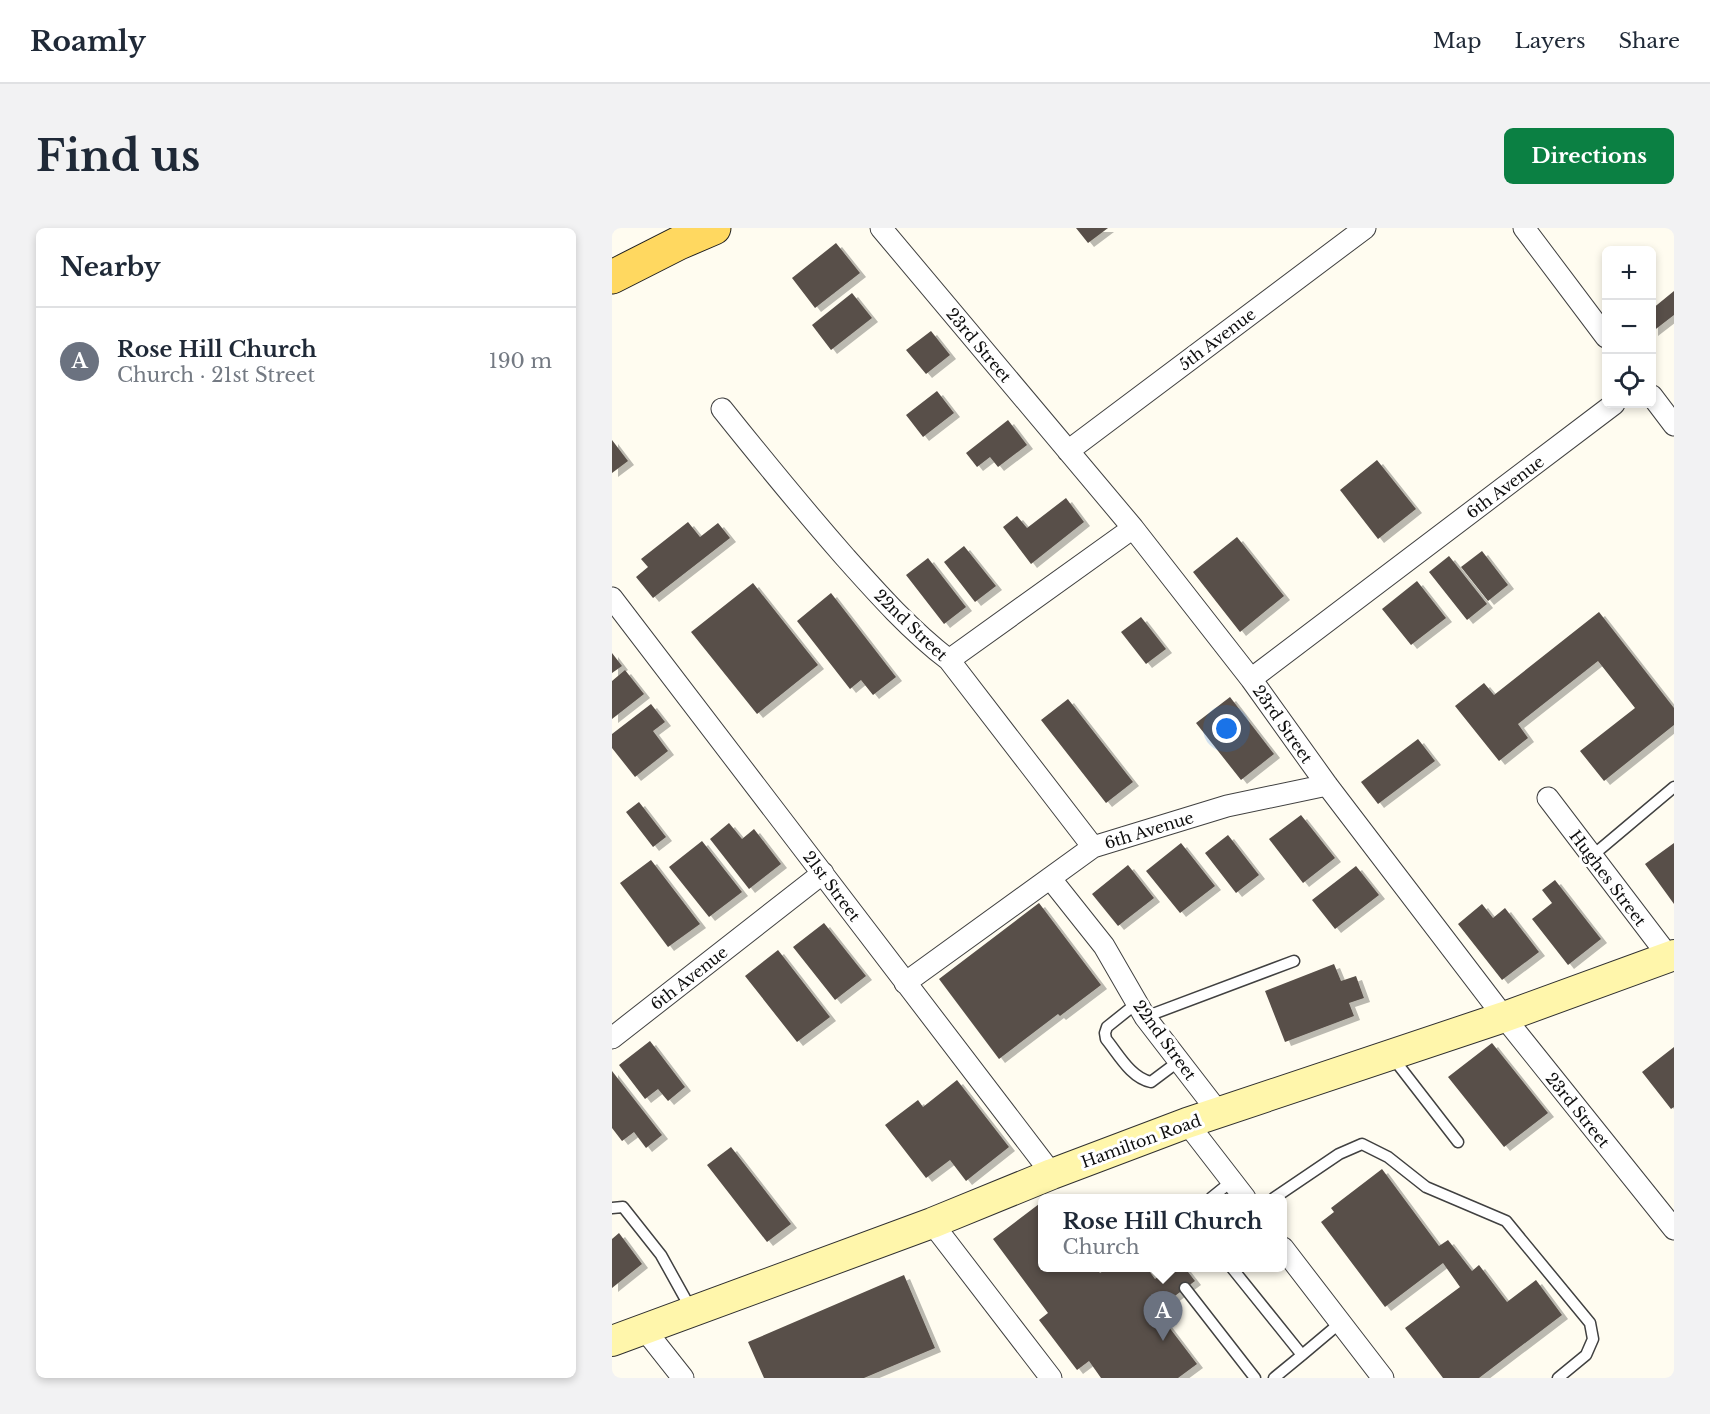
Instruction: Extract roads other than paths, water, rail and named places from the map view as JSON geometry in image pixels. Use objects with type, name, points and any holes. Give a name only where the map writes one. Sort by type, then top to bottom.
[{"type":"main road","points":[[612,277],[714,228]]},
{"type":"street","name":"23rd Street","points":[[881,228],[1133,528],[1251,679],[1327,785],[1504,1017],[1674,1229]]},
{"type":"street","name":"5th Avenue","points":[[1068,451],[1365,228]]},
{"type":"street","points":[[1524,228],[1602,332]]},
{"type":"street","points":[[1656,401],[1674,425]]},
{"type":"street","name":"6th Avenue","points":[[1251,679],[1609,408]]},
{"type":"street","name":"22nd Street","points":[[722,409],[795,500],[904,622],[927,644],[949,660],[1093,847]]},
{"type":"street","points":[[949,660],[1133,528]]},
{"type":"street","name":"21st Street","points":[[614,606],[823,873],[1052,1174]]},
{"type":"street","name":"6th Avenue","points":[[905,983],[1093,847],[1227,806],[1327,785]]},
{"type":"street","name":"Hughes Street","points":[[1548,798],[1671,956]]},
{"type":"street","name":"6th Avenue","points":[[612,1038],[823,873]]},
{"type":"street","name":"22nd Street","points":[[1050,878],[1104,946],[1141,1010],[1219,1113]]},
{"type":"street","name":"Hamilton Road","points":[[612,1341],[932,1223],[1052,1174],[1187,1124],[1504,1017],[1671,956]]},
{"type":"street","points":[[1187,1124],[1242,1194]]},
{"type":"street","points":[[932,1223],[1051,1378]]},
{"type":"street","points":[[1287,1253],[1383,1378]]},
{"type":"street","points":[[645,1330],[683,1378]]},
{"type":"lane","points":[[1592,856],[1674,787]]},
{"type":"lane","points":[[1179,1061],[1151,1082],[1143,1080],[1135,1075],[1106,1039],[1107,1027],[1141,1010],[1294,961]]},
{"type":"lane","points":[[1391,1055],[1458,1142]]},
{"type":"lane","points":[[1280,1194],[1339,1154],[1362,1144],[1388,1157],[1426,1187],[1506,1221],[1590,1323],[1593,1339],[1586,1355],[1558,1378]]},
{"type":"lane","points":[[1216,1194],[1232,1181]]},
{"type":"lane","points":[[612,1208],[623,1207],[660,1256],[693,1312]]},
{"type":"lane","points":[[1235,1272],[1302,1355]]},
{"type":"lane","points":[[1185,1288],[1255,1378]]},
{"type":"lane","points":[[1274,1378],[1341,1323]]},
{"type":"place","name":"Rose Hill Church","points":[[1163,1341]]}]
